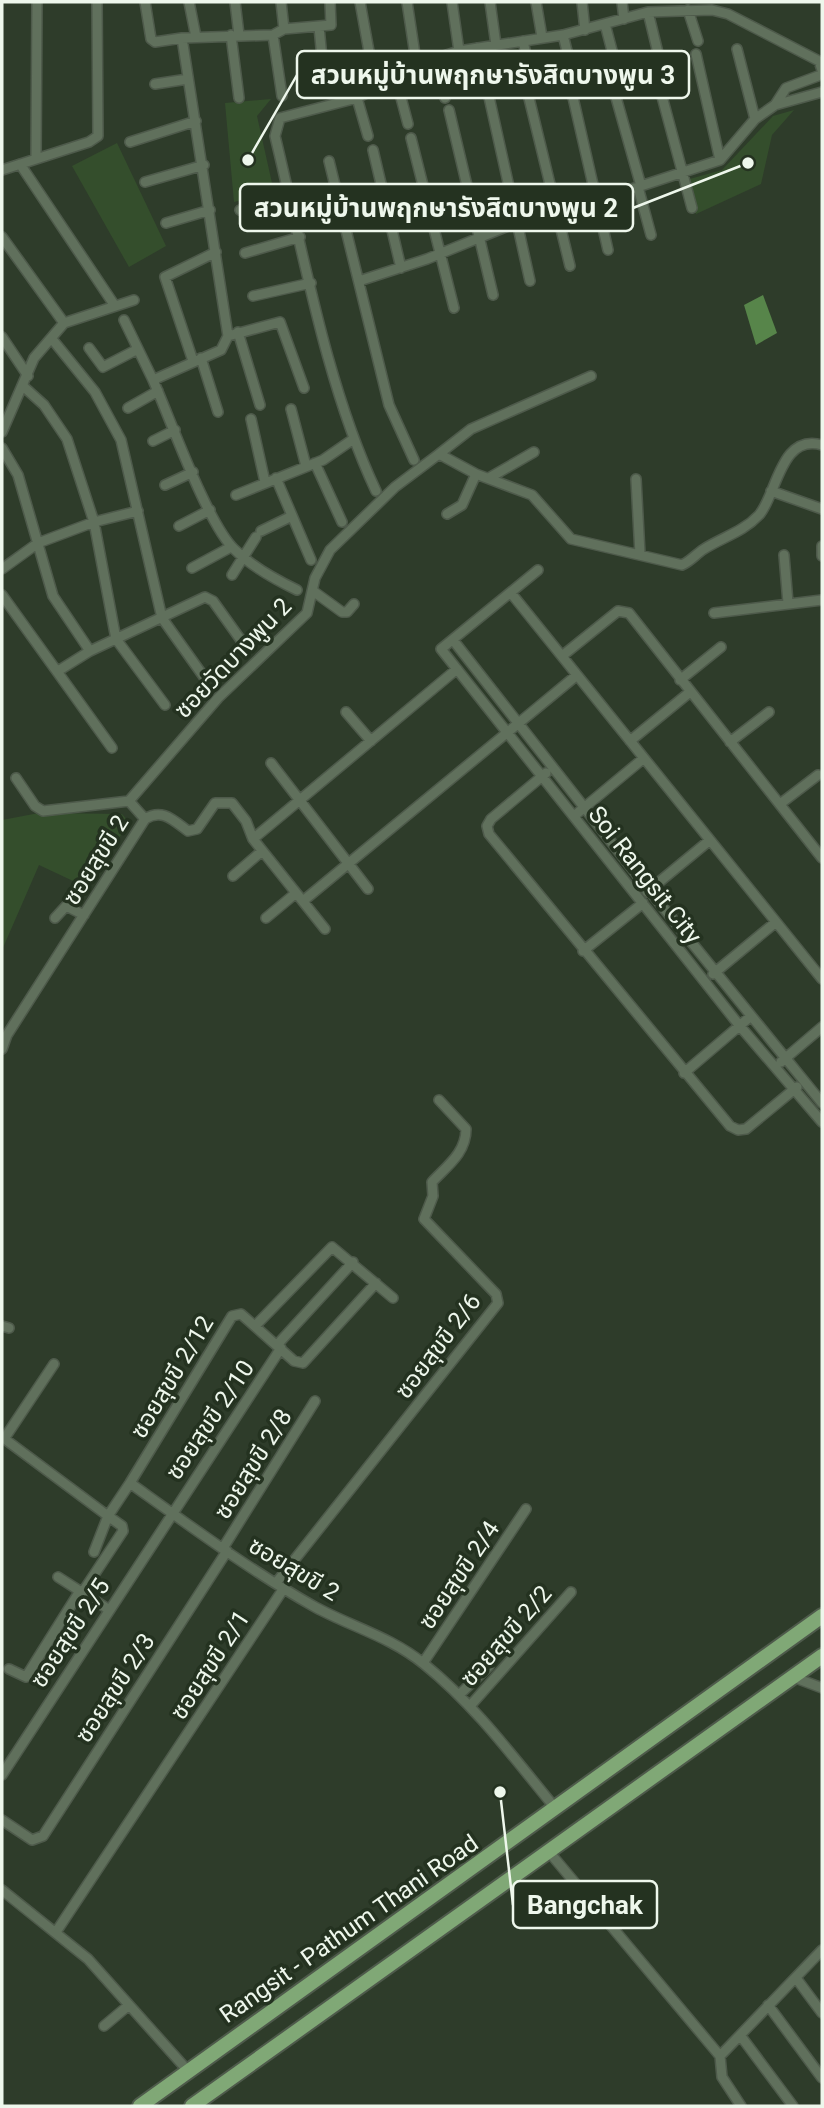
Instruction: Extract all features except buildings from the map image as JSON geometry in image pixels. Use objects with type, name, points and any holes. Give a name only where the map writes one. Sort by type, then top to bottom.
[{"type":"main road","name":"Rangsit - Pathum Thani Road","points":[[139,2106],[822,1616]]},
{"type":"main road","points":[[192,2106],[550,1853],[822,1656]]},
{"type":"street","points":[[36,159],[37,2]]},
{"type":"street","points":[[2,170],[89,142],[98,136],[97,2]]},
{"type":"street","points":[[145,2],[151,39],[155,42],[235,35],[273,36],[284,30],[331,25],[330,2]]},
{"type":"street","points":[[189,2],[196,37]]},
{"type":"street","points":[[235,2],[239,98]]},
{"type":"street","points":[[281,2],[284,30]]},
{"type":"street","points":[[360,2],[376,90]]},
{"type":"street","points":[[407,2],[416,68]]},
{"type":"street","points":[[452,2],[459,51]]},
{"type":"street","points":[[490,2],[496,45]]},
{"type":"street","points":[[536,2],[541,37]]},
{"type":"street","points":[[582,2],[585,30]]},
{"type":"street","points":[[622,2],[624,19]]},
{"type":"street","points":[[359,281],[401,268],[518,222],[595,201],[720,160],[755,119],[775,105],[822,92],[817,83],[821,72],[819,61],[750,23],[712,6],[688,10],[664,6],[563,35],[459,51],[434,59],[357,98],[280,118],[275,136],[352,440],[376,491]]},
{"type":"street","points":[[688,10],[698,41]]},
{"type":"street","points":[[648,12],[658,53]]},
{"type":"street","points":[[605,24],[615,62]]},
{"type":"street","points":[[319,27],[325,89]]},
{"type":"street","points":[[563,35],[595,201],[608,250]]},
{"type":"street","points":[[273,36],[282,96]]},
{"type":"street","points":[[153,380],[221,350],[228,336],[204,165],[182,38]]},
{"type":"street","points":[[523,41],[530,88],[570,266]]},
{"type":"street","points":[[477,48],[530,281]]},
{"type":"street","points":[[737,49],[755,119]]},
{"type":"street","points":[[695,54],[720,160]]},
{"type":"street","points":[[434,59],[445,98]]},
{"type":"street","points":[[653,63],[692,208]]},
{"type":"street","points":[[608,69],[651,235]]},
{"type":"street","points":[[775,105],[786,88],[821,72]]},
{"type":"street","points":[[155,84],[188,79]]},
{"type":"street","points":[[396,79],[408,124]]},
{"type":"street","points":[[357,98],[368,136]]},
{"type":"street","points":[[449,110],[493,295]]},
{"type":"street","points":[[130,142],[196,121]]},
{"type":"street","points":[[411,138],[454,308]]},
{"type":"street","points":[[373,150],[401,268]]},
{"type":"street","points":[[329,161],[389,405],[414,460]]},
{"type":"street","points":[[20,164],[115,306]]},
{"type":"street","points":[[145,182],[204,165]]},
{"type":"street","points":[[240,210],[290,197]]},
{"type":"street","points":[[166,223],[210,210]]},
{"type":"street","points":[[2,237],[64,323]]},
{"type":"street","points":[[245,253],[300,237]]},
{"type":"street","points":[[216,252],[165,276],[218,412]]},
{"type":"street","points":[[253,296],[312,283]]},
{"type":"street","points":[[3,427],[24,387],[34,358],[64,323],[134,300]]},
{"type":"street","points":[[124,320],[210,510],[232,547],[271,578],[297,590]]},
{"type":"street","points":[[228,336],[281,322],[304,388]]},
{"type":"street","points":[[238,332],[260,405]]},
{"type":"street","points":[[2,337],[28,376]]},
{"type":"street","points":[[52,339],[95,392],[121,440],[162,618],[204,677]]},
{"type":"street","points":[[89,348],[103,367],[138,349]]},
{"type":"street","name":"ซอยวัดบางพูน 2","points":[[130,804],[218,698],[307,613],[315,578],[330,550],[395,487],[471,429],[591,376]]},
{"type":"street","points":[[24,387],[44,405],[67,439],[94,522],[116,639],[165,705]]},
{"type":"street","points":[[128,408],[158,391]]},
{"type":"street","points":[[292,409],[310,465],[342,522]]},
{"type":"street","points":[[251,419],[265,482]]},
{"type":"street","points":[[153,441],[175,430]]},
{"type":"street","points":[[236,495],[310,465],[352,440]]},
{"type":"street","points":[[439,454],[475,478],[489,478],[532,495],[571,539],[682,565],[701,550],[741,530],[767,505],[779,469],[792,453],[803,447],[822,445]]},
{"type":"street","points":[[2,448],[18,475],[53,596],[90,651]]},
{"type":"street","points":[[489,478],[534,452]]},
{"type":"street","points":[[165,485],[193,472]]},
{"type":"street","points":[[276,478],[311,560]]},
{"type":"street","points":[[447,514],[462,505],[475,478]]},
{"type":"street","points":[[636,479],[640,554]]},
{"type":"street","points":[[773,492],[822,509]]},
{"type":"street","points":[[180,526],[210,510]]},
{"type":"street","points":[[2,569],[38,543],[94,522],[138,511]]},
{"type":"street","points":[[232,575],[258,534],[292,516]]},
{"type":"street","points":[[822,546],[822,556]]},
{"type":"street","points":[[192,568],[232,547]]},
{"type":"street","points":[[784,555],[788,603]]},
{"type":"street","points":[[453,640],[538,570]]},
{"type":"street","points":[[313,591],[342,612],[347,612],[354,604]]},
{"type":"street","points":[[511,593],[776,922],[821,973]]},
{"type":"street","points":[[2,596],[112,748]]},
{"type":"street","points":[[58,671],[90,651],[205,597],[213,601],[243,643]]},
{"type":"street","points":[[714,613],[822,600]]},
{"type":"street","points":[[562,656],[618,611],[624,610],[822,858]]},
{"type":"street","name":"Soi Rangsit City","points":[[822,1103],[649,890],[453,640],[441,649],[739,1025],[822,1122]]},
{"type":"street","points":[[680,680],[721,647]]},
{"type":"street","points":[[325,929],[253,839],[457,669]]},
{"type":"street","points":[[303,901],[577,675]]},
{"type":"street","points":[[630,741],[690,692]]},
{"type":"street","points":[[346,712],[371,741]]},
{"type":"street","points":[[730,742],[769,712]]},
{"type":"street","points":[[574,816],[644,758]]},
{"type":"street","points":[[271,763],[368,889]]},
{"type":"street","points":[[553,766],[487,825],[489,834],[730,1126],[738,1130],[746,1129],[803,1081]]},
{"type":"street","points":[[779,804],[818,775]]},
{"type":"street","points":[[16,778],[35,806],[43,811],[130,804],[142,816]]},
{"type":"street","name":"ซอยสุขขี 2","points":[[2,1049],[7,1035],[142,816],[162,814],[188,831],[197,829],[215,803],[232,803],[246,821],[253,839]]},
{"type":"street","points":[[583,951],[641,901],[649,890],[710,840]]},
{"type":"street","points":[[233,876],[262,851]]},
{"type":"street","points":[[266,918],[296,893]]},
{"type":"street","points":[[55,918],[62,907],[69,907],[82,915]]},
{"type":"street","points":[[705,981],[776,922]]},
{"type":"street","points":[[684,1073],[751,1016]]},
{"type":"street","points":[[775,1067],[822,1027]]},
{"type":"street","name":"ซอยสุขขี 2/6","points":[[280,1586],[498,1303],[496,1294],[424,1219],[433,1196],[432,1182],[463,1149],[466,1136],[466,1129],[439,1100]]},
{"type":"street","points":[[376,1283],[303,1363],[294,1361],[255,1326],[328,1249],[336,1248],[353,1262],[393,1298]]},
{"type":"street","name":"ซอยสุขขี 2/10","points":[[172,1513],[279,1347],[353,1262]]},
{"type":"street","name":"ซอยสุขขี 2/12","points":[[130,1483],[232,1315],[241,1314],[255,1326]]},
{"type":"street","points":[[9,1669],[26,1677],[123,1531],[122,1525],[3,1438],[54,1364]]},
{"type":"street","name":"ซอยสุขขี 2/8","points":[[225,1549],[315,1401]]},
{"type":"street","points":[[94,1552],[108,1516],[130,1483]]},
{"type":"street","name":"ซอยสุขขี 2","points":[[130,1483],[280,1586],[316,1608],[386,1639],[423,1663],[470,1706],[556,1809]]},
{"type":"street","name":"ซอยสุขขี 2/4","points":[[423,1663],[526,1509]]},
{"type":"street","name":"ซอยสุขขี 2/5","points":[[2,1775],[172,1513]]},
{"type":"street","name":"ซอยสุขขี 2/3","points":[[2,1820],[32,1840],[43,1836],[225,1549]]},
{"type":"street","points":[[58,1577],[108,1609]]},
{"type":"street","name":"ซอยสุขขี 2/1","points":[[56,1932],[169,1763],[280,1586]]},
{"type":"street","name":"ซอยสุขขี 2/2","points":[[470,1706],[571,1592]]},
{"type":"street","points":[[459,1695],[489,1665]]},
{"type":"street","points":[[793,1677],[822,1688]]},
{"type":"street","points":[[550,1853],[720,2056],[722,2077],[741,2106]]},
{"type":"street","points":[[2,1891],[88,1959],[189,2072]]},
{"type":"street","points":[[720,2056],[822,1950]]},
{"type":"street","points":[[796,1978],[822,2013]]},
{"type":"street","points":[[104,2026],[129,2005]]},
{"type":"street","points":[[768,2005],[822,2078]]},
{"type":"street","points":[[740,2035],[793,2106]]},
{"type":"shaded area","points":[[271,99],[257,116],[274,192],[234,202],[225,103]]},
{"type":"shaded area","points":[[794,110],[772,135],[761,184],[696,214],[686,180],[722,170],[773,116]]},
{"type":"shaded area","points":[[117,143],[166,246],[129,267],[72,166]]},
{"type":"shaded area","points":[[763,295],[777,333],[756,345],[744,305]]},
{"type":"shaded area","points":[[39,813],[122,814],[129,822],[88,888],[39,865],[2,950],[2,820]]},
{"type":"place","name":"สวนหมู่บ้านพฤกษารังสิตบางพูน 3","points":[[248,160]]},
{"type":"place","name":"สวนหมู่บ้านพฤกษารังสิตบางพูน 2","points":[[748,163]]},
{"type":"place","name":"Bangchak","points":[[500,1792]]}]
